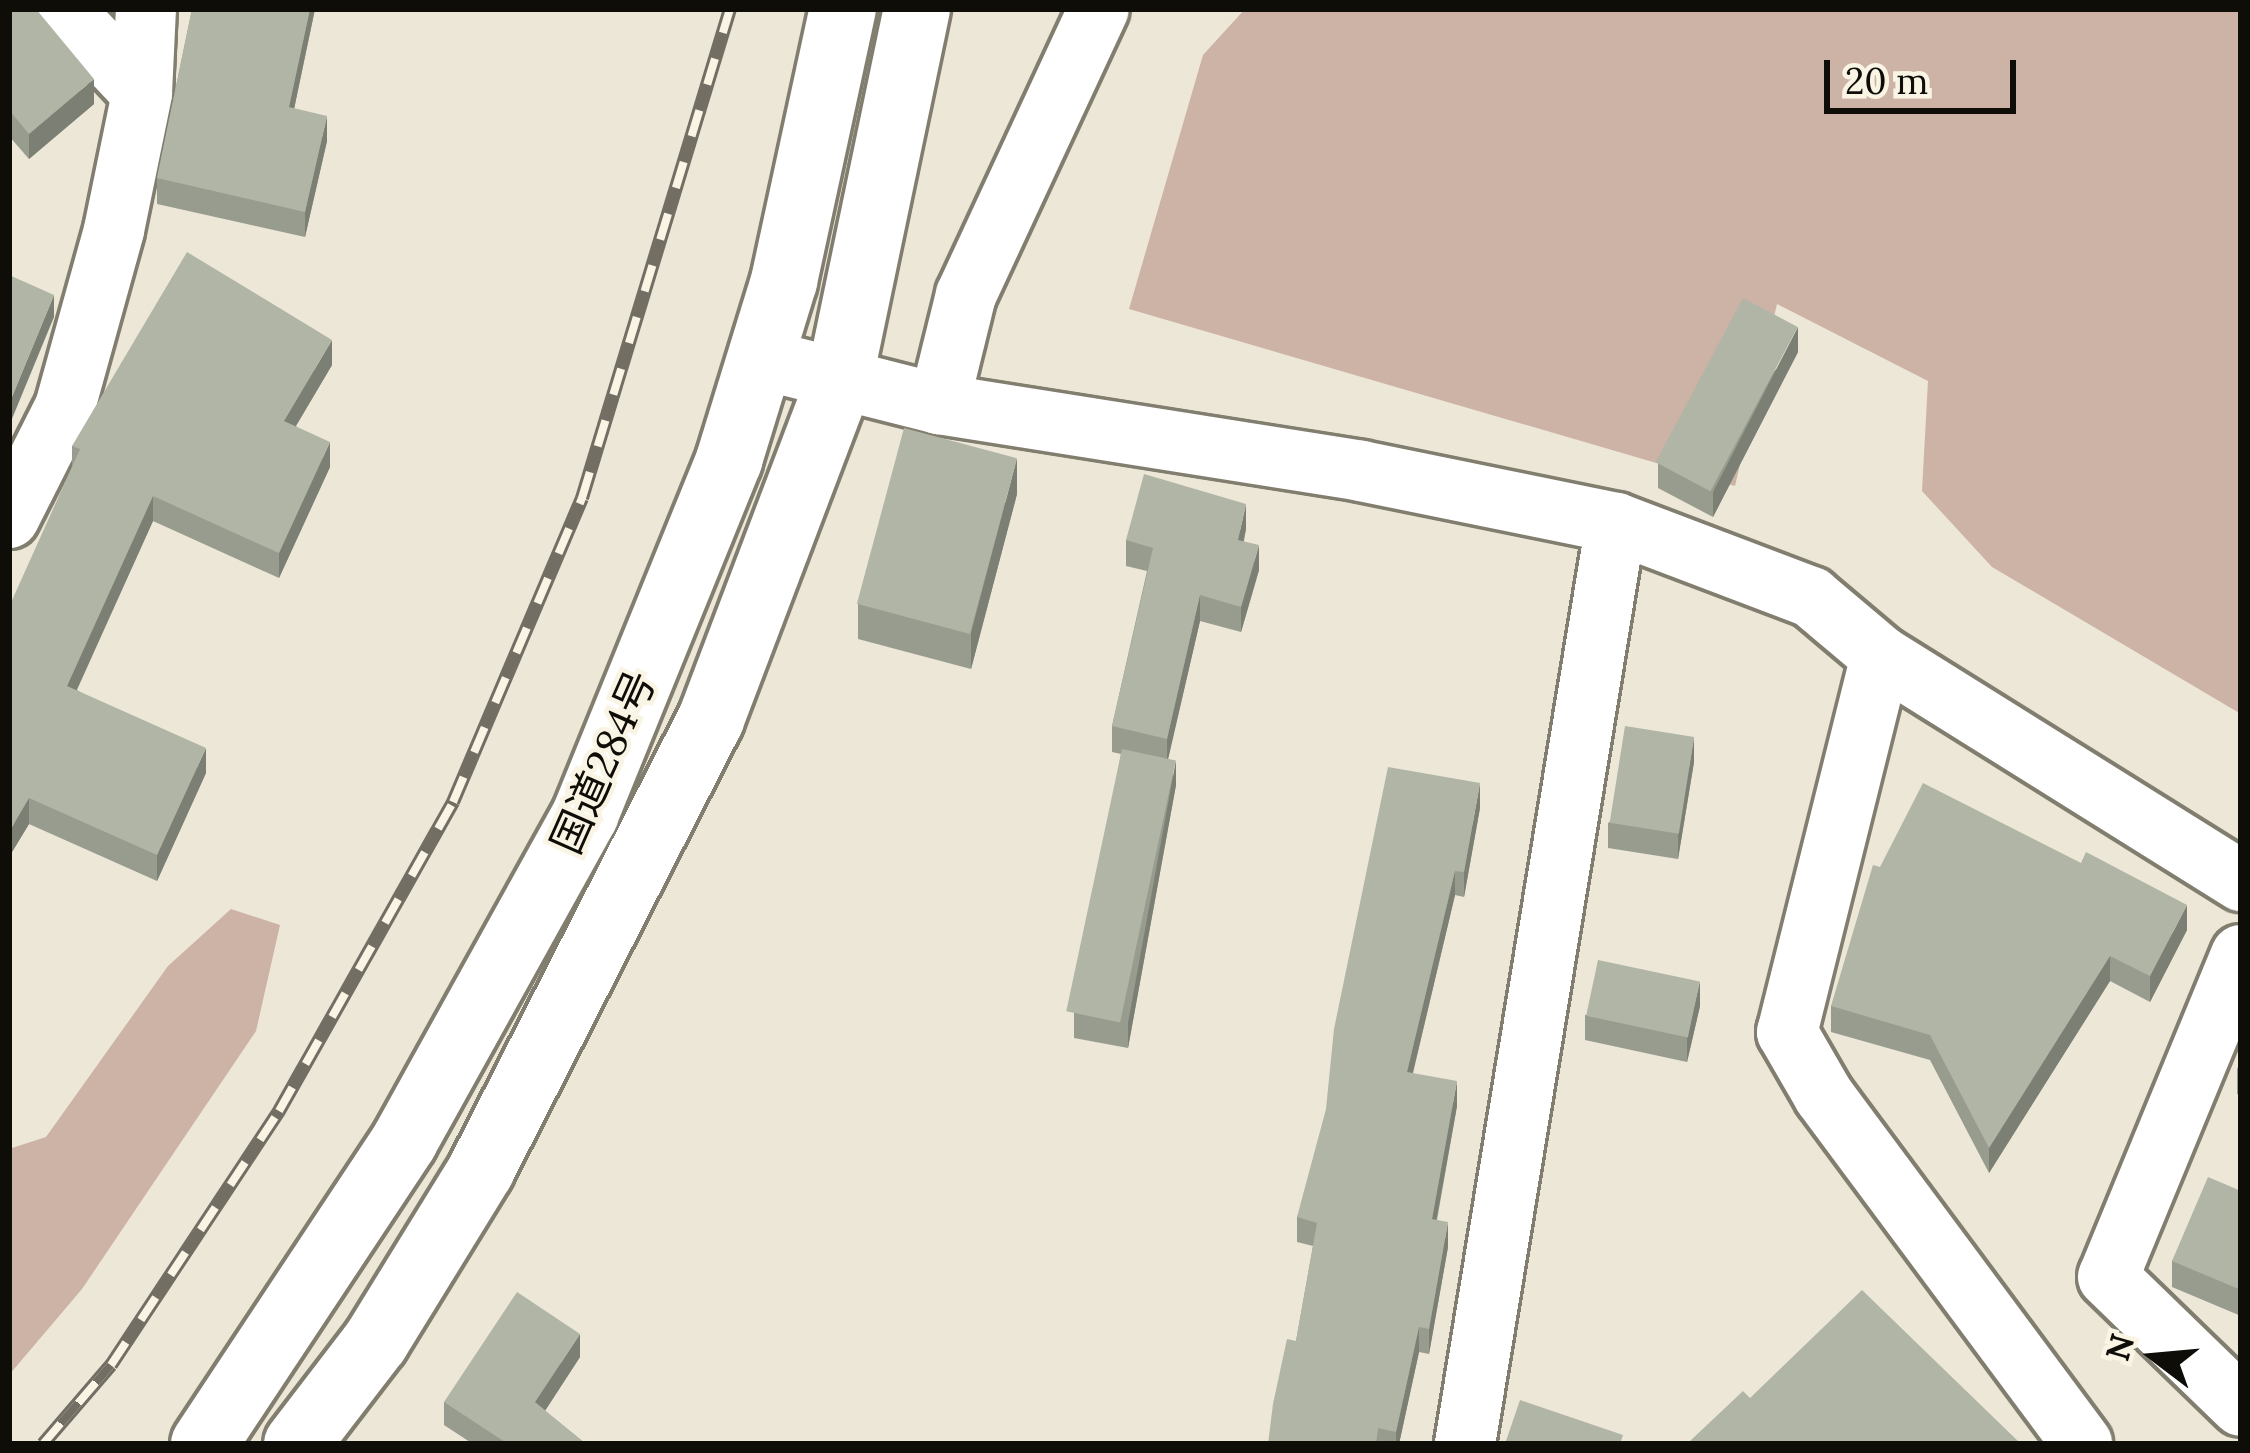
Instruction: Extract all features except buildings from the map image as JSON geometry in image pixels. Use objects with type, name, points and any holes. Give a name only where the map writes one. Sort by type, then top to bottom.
[{"type":"highway","name":"国道284号","points":[[204,1444],[416,1122],[585,815],[729,460],[761,359],[843,9]]},
{"type":"highway","name":"国道284号","points":[[297,1444],[376,1341],[481,1170],[601,945],[711,719],[839,382],[916,9]]},
{"type":"street","points":[[63,9],[142,93]]},
{"type":"street","points":[[9,518],[65,407],[142,93],[146,9]]},
{"type":"street","points":[[939,404],[966,295],[1099,9]]},
{"type":"street","points":[[761,359],[939,404],[1361,471],[1616,523],[1811,597],[1881,656],[2241,880]]},
{"type":"street","points":[[1465,1444],[1616,523]]},
{"type":"street","points":[[1881,656],[1786,1032],[1824,1096],[2082,1444]]},
{"type":"street","points":[[2241,955],[2108,1277],[2241,1406]]},
{"type":"shaded area","points":[[1245,9],[2241,9],[2241,714],[1992,567],[1922,491],[1928,381],[1777,304],[1735,486],[1129,309],[1203,55]]},
{"type":"shaded area","points":[[231,909],[280,925],[256,1031],[82,1289],[9,1375],[9,1149],[46,1137],[168,966]]},
{"type":"railway","points":[[43,1444],[111,1365],[279,1111],[453,802],[582,498],[730,9]]}]
